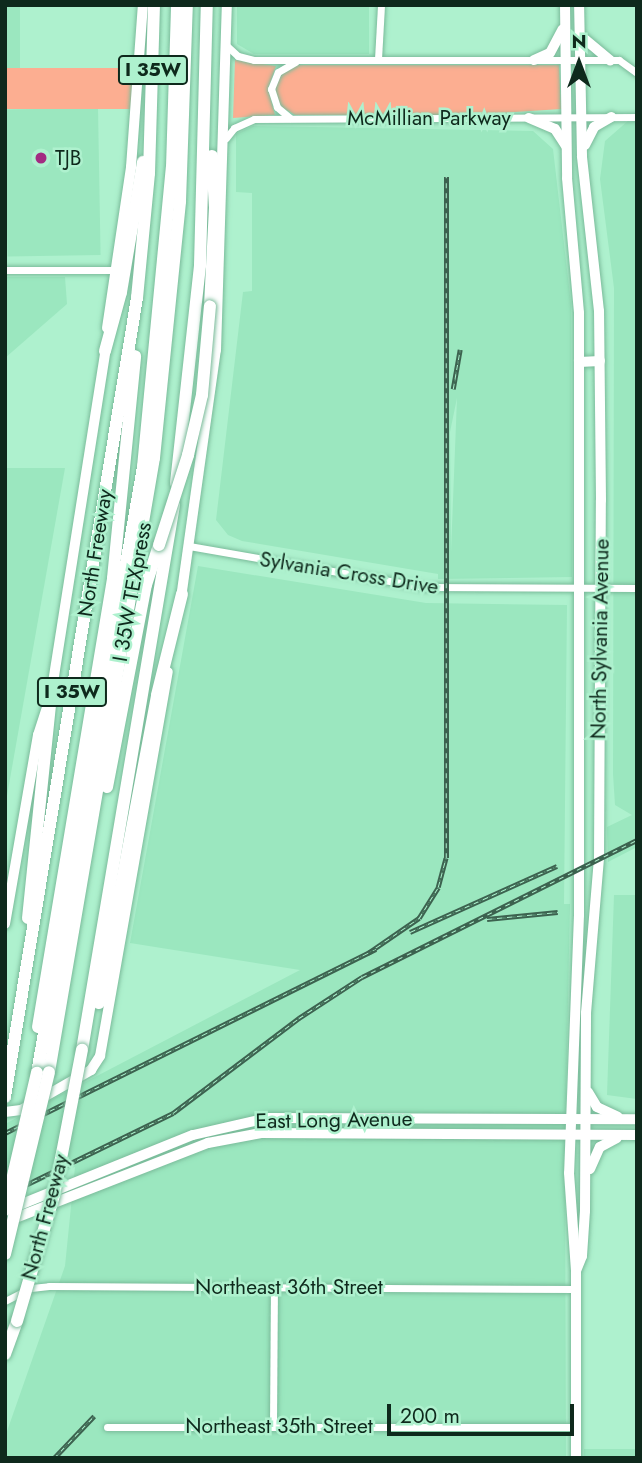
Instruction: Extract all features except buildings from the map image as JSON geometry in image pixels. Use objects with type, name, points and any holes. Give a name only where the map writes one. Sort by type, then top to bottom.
[{"type":"highway","name":"North Freeway","points":[[6,1091],[137,298],[150,135],[155,5]]},
{"type":"highway","name":"I 35W TEXpress","points":[[5,1254],[39,1074],[143,467],[172,167],[177,5]]},
{"type":"highway","name":"I 35W TEXpress","points":[[39,1074],[77,928],[163,385],[181,190],[187,5]]},
{"type":"highway","name":"I 35W","points":[[86,1049],[173,528],[200,278],[207,5]]},
{"type":"highway","points":[[77,928],[146,585],[199,407],[210,306],[215,208],[212,25],[206,20]]},
{"type":"highway","points":[[106,351],[121,292],[150,135]]},
{"type":"highway","points":[[5,1211],[39,1074],[113,578],[142,310],[137,298]]},
{"type":"highway","points":[[86,1049],[157,695],[182,594]]},
{"type":"highway","points":[[26,978],[51,695]]},
{"type":"highway","name":"North Freeway","points":[[5,1354],[54,1195],[86,1049]]},
{"type":"main road","points":[[5,924],[38,735],[51,695],[106,351],[114,270],[131,167],[143,5]]},
{"type":"main road","points":[[5,1112],[21,1110],[91,1070],[100,1056],[182,594],[216,350],[226,138],[227,5]]},
{"type":"main road","name":"North Sylvania Avenue","points":[[565,5],[567,150],[579,362],[576,952],[569,1134],[576,1271],[576,1458]]},
{"type":"main road","name":"North Sylvania Avenue","points":[[576,1271],[582,1256],[585,1208],[586,1013],[599,858],[600,588],[600,361],[582,156],[579,5]]},
{"type":"main road","points":[[534,60],[550,53],[565,25]]},
{"type":"main road","points":[[580,35],[610,60]]},
{"type":"main road","points":[[582,156],[594,127],[611,117]]},
{"type":"main road","points":[[529,118],[555,129],[567,150]]},
{"type":"main road","points":[[579,362],[600,361]]},
{"type":"main road","points":[[576,952],[593,951]]},
{"type":"main road","points":[[586,1086],[597,1107],[622,1119]]},
{"type":"main road","name":"East Long Avenue","points":[[5,1211],[205,1131],[267,1118],[637,1119]]},
{"type":"main road","points":[[387,1133],[388,1118]]},
{"type":"main road","name":"East Long Avenue","points":[[5,1222],[133,1171],[223,1139],[261,1133],[635,1135]]},
{"type":"main road","points":[[571,1212],[585,1208],[595,1153],[607,1141],[635,1135]]},
{"type":"main road","points":[[128,1160],[133,1171]]},
{"type":"main road","points":[[74,1182],[77,1194]]},
{"type":"street","points":[[378,60],[381,5]]},
{"type":"street","points":[[226,45],[246,60],[610,60],[624,62],[637,73]]},
{"type":"street","points":[[291,119],[277,107],[271,89],[278,72],[299,60]]},
{"type":"street","name":"McMillian Parkway","points":[[226,138],[234,128],[254,119],[637,117]]},
{"type":"street","points":[[5,270],[114,270]]},
{"type":"street","name":"Sylvania Cross Drive","points":[[189,546],[425,587],[637,588]]},
{"type":"street","name":"Northeast 36th Street","points":[[5,1301],[31,1287],[48,1286],[576,1289]]},
{"type":"street","points":[[272,1426],[274,1288]]},
{"type":"street","name":"Northeast 35th Street","points":[[107,1427],[576,1427]]},
{"type":"shaded area","points":[[5,5],[20,5],[20,68],[5,68]]},
{"type":"shaded area","points":[[237,5],[369,5],[369,54],[254,54],[237,44]]},
{"type":"shaded area","points":[[235,60],[276,66],[268,89],[275,115],[233,118]]},
{"type":"shaded area","points":[[295,65],[559,65],[561,109],[470,115],[295,115],[280,106],[274,90],[279,75]]},
{"type":"shaded area","points":[[5,68],[134,68],[134,109],[5,109]]},
{"type":"shaded area","points":[[98,108],[101,255],[8,257],[5,110]]},
{"type":"shaded area","points":[[629,120],[637,120],[637,847],[608,862],[607,827],[632,815],[615,805],[613,774],[614,288],[600,179],[605,141]]},
{"type":"shaded area","points":[[253,126],[533,131],[553,149],[571,304],[572,577],[438,579],[438,574],[242,541],[228,535],[216,520],[243,292],[252,291],[252,193],[236,192],[236,134]],"holes":[[[457,398],[451,552],[450,432]]]},
{"type":"shaded area","points":[[5,277],[65,277],[67,304],[5,358]]},
{"type":"shaded area","points":[[5,468],[65,468],[5,807]]},
{"type":"shaded area","points":[[198,566],[426,603],[567,605],[564,904],[570,904],[565,1147],[566,1458],[5,1458],[5,1437],[65,1266],[75,1167],[5,1197],[5,1124],[300,970],[130,943]]},
{"type":"shaded area","points":[[614,895],[637,895],[637,1099],[607,1095]]},
{"type":"shaded area","points":[[584,1449],[637,1449],[637,1458],[584,1458]]},
{"type":"railway","points":[[368,953],[419,918],[438,887],[446,858],[446,177]]},
{"type":"railway","points":[[453,389],[460,350]]},
{"type":"railway","points":[[5,1195],[173,1113],[299,1018],[362,977],[637,840]]},
{"type":"railway","points":[[410,932],[557,866]]},
{"type":"railway","points":[[487,919],[558,912]]},
{"type":"railway","points":[[5,1133],[376,949]]},
{"type":"railway","points":[[54,1458],[94,1416]]},
{"type":"place","name":"TJB","points":[[41,158]]}]
